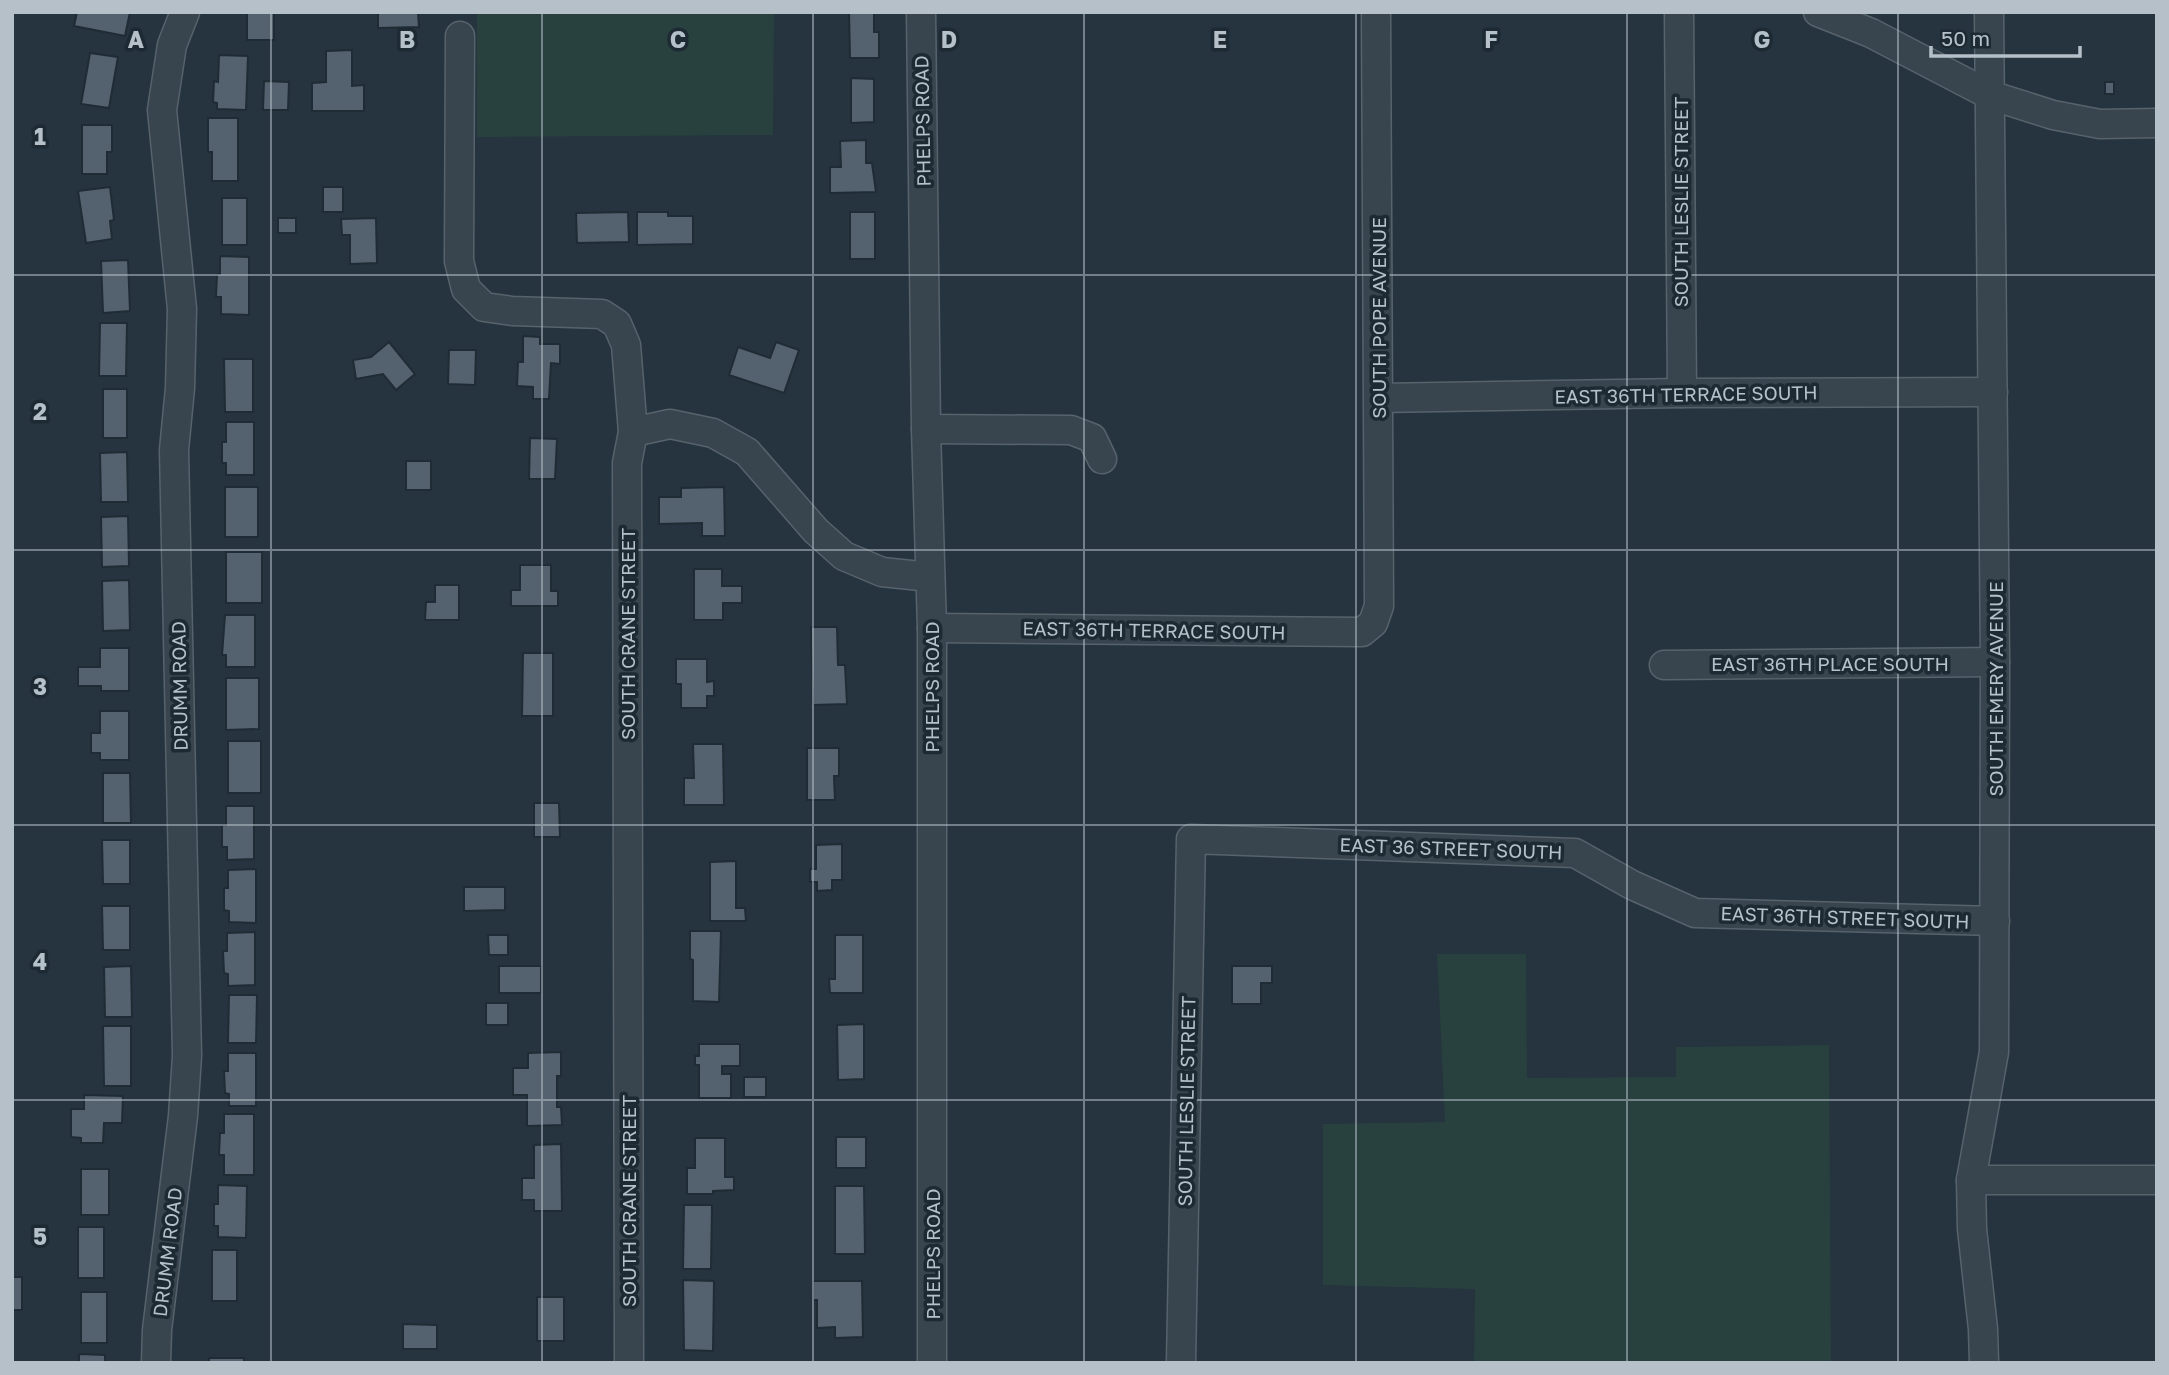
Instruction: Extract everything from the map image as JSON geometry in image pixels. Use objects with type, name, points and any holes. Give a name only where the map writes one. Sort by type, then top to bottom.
[{"type":"street","name":"DRUMM ROAD","points":[[156,1363],[157,1330],[183,1116],[187,1056],[174,450],[180,388],[182,309],[162,110],[172,45],[185,12]]},
{"type":"street","name":"PHELPS ROAD","points":[[921,12],[926,429],[932,628],[932,1363]]},
{"type":"street","name":"SOUTH POPE AVENUE","points":[[1373,623],[1379,606],[1376,12]]},
{"type":"street","name":"SOUTH LESLIE STREET","points":[[1679,12],[1682,393]]},
{"type":"street","points":[[1818,12],[1871,33],[1990,95],[2053,115],[2100,124],[2157,123]]},
{"type":"street","name":"SOUTH EMERY AVENUE","points":[[1984,1363],[1972,1229],[1971,1180],[1994,1052],[1995,662],[1989,12]]},
{"type":"street","name":"SOUTH CRANE STREET","points":[[460,36],[459,261],[466,289],[484,307],[512,312],[601,314],[617,324],[626,345],[633,432],[627,463],[629,1363]]},
{"type":"street","name":"EAST 36TH TERRACE SOUTH","points":[[1379,398],[1682,393],[1993,393]]},
{"type":"street","points":[[633,432],[670,424],[713,433],[747,452],[816,531],[844,556],[882,572],[930,577]]},
{"type":"street","points":[[926,429],[1071,430],[1092,438],[1102,459]]},
{"type":"street","name":"EAST 36TH TERRACE SOUTH","points":[[932,628],[1362,632],[1373,623]]},
{"type":"street","name":"EAST 36TH PLACE SOUTH","points":[[1664,665],[1995,662]]},
{"type":"street","name":"SOUTH LESLIE STREET","points":[[1181,1363],[1192,839]]},
{"type":"street","name":"EAST 36 STREET SOUTH","points":[[1192,839],[1575,853],[1632,886],[1695,913]]},
{"type":"street","name":"EAST 36TH STREET SOUTH","points":[[1695,913],[1995,922]]},
{"type":"street","points":[[1971,1180],[2157,1181]]},
{"type":"green space","points":[[477,12],[774,12],[773,135],[477,137]]},
{"type":"green space","points":[[1437,954],[1526,954],[1527,1078],[1676,1077],[1676,1047],[1829,1045],[1831,1363],[1474,1363],[1475,1289],[1323,1285],[1323,1124],[1445,1122]]},
{"type":"building","points":[[77,12],[130,12],[125,36],[74,26]]},
{"type":"building","points":[[247,12],[274,12],[274,40],[247,40]]},
{"type":"building","points":[[378,12],[418,12],[419,27],[378,28]]},
{"type":"building","points":[[849,12],[874,12],[874,32],[879,32],[879,58],[850,58]]},
{"type":"building","points":[[352,50],[352,86],[364,85],[364,111],[312,111],[312,83],[326,82],[326,51]]},
{"type":"building","points":[[90,53],[118,57],[109,108],[81,104]]},
{"type":"building","points":[[219,55],[248,56],[246,110],[217,109],[217,103],[213,102],[214,81],[218,82]]},
{"type":"building","points":[[851,78],[874,79],[874,122],[851,123]]},
{"type":"building","points":[[264,81],[289,82],[288,110],[263,110]]},
{"type":"building","points":[[2105,82],[2114,82],[2114,94],[2105,94]]},
{"type":"building","points":[[208,118],[238,118],[238,181],[212,181],[212,152],[208,152]]},
{"type":"building","points":[[82,125],[112,125],[112,152],[107,152],[107,174],[82,174]]},
{"type":"building","points":[[866,140],[866,163],[872,163],[876,192],[830,193],[830,167],[841,167],[840,141]]},
{"type":"building","points":[[110,187],[114,220],[110,221],[112,239],[86,243],[78,191]]},
{"type":"building","points":[[323,187],[343,187],[343,212],[323,212]]},
{"type":"building","points":[[222,198],[247,198],[247,245],[222,245]]},
{"type":"building","points":[[628,212],[629,242],[577,243],[576,213]]},
{"type":"building","points":[[637,212],[668,212],[668,216],[693,216],[693,244],[637,245]]},
{"type":"building","points":[[850,212],[875,212],[875,259],[850,259]]},
{"type":"building","points":[[278,218],[296,218],[296,233],[278,233]]},
{"type":"building","points":[[376,218],[377,263],[350,264],[350,235],[342,235],[341,219]]},
{"type":"building","points":[[220,256],[249,257],[249,315],[221,314],[221,297],[216,297]]},
{"type":"building","points":[[128,260],[130,311],[103,313],[101,261]]},
{"type":"building","points":[[100,323],[127,323],[126,376],[99,376]]},
{"type":"building","points":[[523,336],[540,337],[540,344],[560,344],[560,364],[551,363],[549,399],[533,399],[533,387],[517,386],[518,362],[523,362]]},
{"type":"building","points":[[389,342],[415,374],[396,390],[383,374],[356,379],[353,360],[371,357]]},
{"type":"building","points":[[776,342],[799,350],[784,393],[729,375],[738,347],[770,358]]},
{"type":"building","points":[[449,350],[476,350],[475,385],[448,384]]},
{"type":"building","points":[[224,359],[253,359],[253,412],[225,412]]},
{"type":"building","points":[[103,389],[127,389],[127,438],[103,438]]},
{"type":"building","points":[[226,422],[254,422],[254,475],[226,475],[226,463],[222,463],[222,442],[226,442]]},
{"type":"building","points":[[530,438],[557,439],[555,479],[529,479]]},
{"type":"building","points":[[127,452],[128,502],[101,502],[100,453]]},
{"type":"building","points":[[406,461],[431,461],[431,490],[406,490]]},
{"type":"building","points":[[225,487],[258,487],[258,537],[225,537]]},
{"type":"building","points":[[724,487],[725,536],[702,536],[702,523],[659,524],[659,497],[681,497],[681,488]]},
{"type":"building","points":[[128,516],[129,566],[102,567],[101,517]]},
{"type":"building","points":[[226,552],[262,552],[262,603],[226,603]]},
{"type":"building","points":[[520,565],[551,565],[551,591],[558,591],[558,606],[511,606],[511,590],[520,590]]},
{"type":"building","points":[[694,569],[722,569],[722,586],[742,586],[742,603],[723,603],[723,620],[694,620]]},
{"type":"building","points":[[129,580],[130,630],[103,631],[102,581]]},
{"type":"building","points":[[435,585],[459,585],[459,620],[425,620],[426,602],[435,602]]},
{"type":"building","points":[[225,615],[255,615],[255,667],[226,667],[226,655],[222,655]]},
{"type":"building","points":[[811,627],[837,627],[838,665],[845,665],[847,704],[813,705]]},
{"type":"building","points":[[100,648],[129,648],[129,691],[101,691],[101,686],[78,686],[78,667],[100,667]]},
{"type":"building","points":[[523,653],[553,653],[553,716],[522,716]]},
{"type":"building","points":[[676,659],[707,659],[707,682],[714,681],[714,696],[707,696],[707,708],[681,708],[681,684],[676,684]]},
{"type":"building","points":[[226,678],[259,678],[259,729],[226,730]]},
{"type":"building","points":[[100,711],[129,711],[129,760],[100,760],[100,753],[91,753],[91,733],[100,733]]},
{"type":"building","points":[[228,741],[261,741],[261,793],[228,793]]},
{"type":"building","points":[[693,744],[723,744],[724,805],[684,805],[684,778],[694,778]]},
{"type":"building","points":[[807,748],[839,748],[839,776],[834,776],[835,800],[807,800]]},
{"type":"building","points":[[103,773],[130,773],[131,823],[103,823]]},
{"type":"building","points":[[534,803],[559,803],[560,837],[534,837]]},
{"type":"building","points":[[226,806],[254,806],[254,859],[227,860],[227,847],[222,847],[222,825],[226,825]]},
{"type":"building","points":[[102,840],[130,840],[130,884],[103,884]]},
{"type":"building","points":[[842,844],[842,880],[832,880],[832,890],[817,891],[817,882],[810,882],[810,869],[816,869],[816,845]]},
{"type":"building","points":[[736,861],[736,908],[745,908],[746,921],[710,921],[710,862]]},
{"type":"building","points":[[256,869],[256,923],[229,922],[229,911],[224,910],[224,888],[228,888],[228,870]]},
{"type":"building","points":[[464,887],[505,887],[505,910],[464,911]]},
{"type":"building","points":[[102,906],[130,906],[130,950],[103,950]]},
{"type":"building","points":[[690,931],[721,931],[719,1002],[693,1001]]},
{"type":"building","points":[[255,932],[255,985],[228,986],[228,974],[224,973],[223,951],[227,951],[227,933]]},
{"type":"building","points":[[488,935],[508,935],[508,955],[489,955]]},
{"type":"building","points":[[835,935],[863,935],[863,993],[830,993],[829,979],[835,979]]},
{"type":"building","points":[[131,966],[132,1017],[105,1017],[104,967]]},
{"type":"building","points":[[499,966],[541,966],[541,993],[499,993]]},
{"type":"building","points":[[1232,966],[1272,966],[1272,983],[1261,983],[1261,1004],[1232,1004]]},
{"type":"building","points":[[229,995],[257,995],[256,1043],[228,1043]]},
{"type":"building","points":[[486,1003],[508,1003],[508,1025],[486,1025]]},
{"type":"building","points":[[864,1024],[864,1079],[838,1080],[837,1025]]},
{"type":"building","points":[[103,1026],[131,1026],[131,1086],[104,1086]]},
{"type":"building","points":[[699,1044],[740,1044],[740,1066],[722,1066],[722,1074],[731,1074],[731,1098],[699,1098],[699,1065],[695,1065],[695,1056],[699,1056]]},
{"type":"building","points":[[561,1052],[561,1076],[557,1076],[557,1107],[561,1107],[562,1125],[527,1126],[527,1095],[513,1095],[513,1068],[528,1068],[528,1053]]},
{"type":"building","points":[[228,1053],[256,1053],[256,1106],[229,1106],[229,1094],[225,1093],[224,1071],[228,1071]]},
{"type":"building","points":[[744,1077],[766,1077],[766,1097],[744,1097]]},
{"type":"building","points":[[84,1095],[123,1096],[122,1123],[104,1123],[103,1143],[81,1143],[81,1138],[71,1137],[71,1109],[84,1109]]},
{"type":"building","points":[[224,1114],[254,1114],[254,1175],[224,1175],[224,1155],[219,1155],[220,1133],[224,1133]]},
{"type":"building","points":[[836,1137],[866,1137],[866,1168],[836,1168]]},
{"type":"building","points":[[695,1138],[725,1138],[725,1177],[734,1177],[734,1190],[713,1191],[713,1194],[687,1194],[687,1168],[695,1168]]},
{"type":"building","points":[[561,1144],[562,1211],[534,1211],[534,1200],[522,1200],[522,1178],[534,1178],[534,1145]]},
{"type":"building","points":[[81,1169],[109,1169],[109,1215],[81,1215]]},
{"type":"building","points":[[218,1185],[247,1186],[246,1238],[218,1237],[218,1226],[214,1226],[214,1204],[218,1204]]},
{"type":"building","points":[[835,1186],[864,1186],[865,1254],[835,1254]]},
{"type":"building","points":[[684,1205],[712,1205],[711,1269],[683,1269]]},
{"type":"building","points":[[78,1227],[104,1227],[104,1278],[78,1278]]},
{"type":"building","points":[[212,1250],[237,1250],[237,1301],[212,1301]]},
{"type":"building","points":[[12,1277],[22,1277],[22,1310],[12,1310]]},
{"type":"building","points":[[683,1280],[714,1281],[713,1351],[684,1350]]},
{"type":"building","points":[[813,1281],[862,1281],[863,1337],[835,1338],[835,1327],[817,1328],[817,1300],[813,1300]]},
{"type":"building","points":[[81,1292],[107,1292],[107,1343],[81,1343]]},
{"type":"building","points":[[537,1297],[564,1297],[564,1341],[537,1341]]},
{"type":"building","points":[[403,1324],[437,1325],[437,1349],[403,1349]]},
{"type":"building","points":[[79,1354],[105,1355],[105,1363],[79,1363]]},
{"type":"building","points":[[209,1358],[244,1358],[244,1363],[209,1363]]}]
